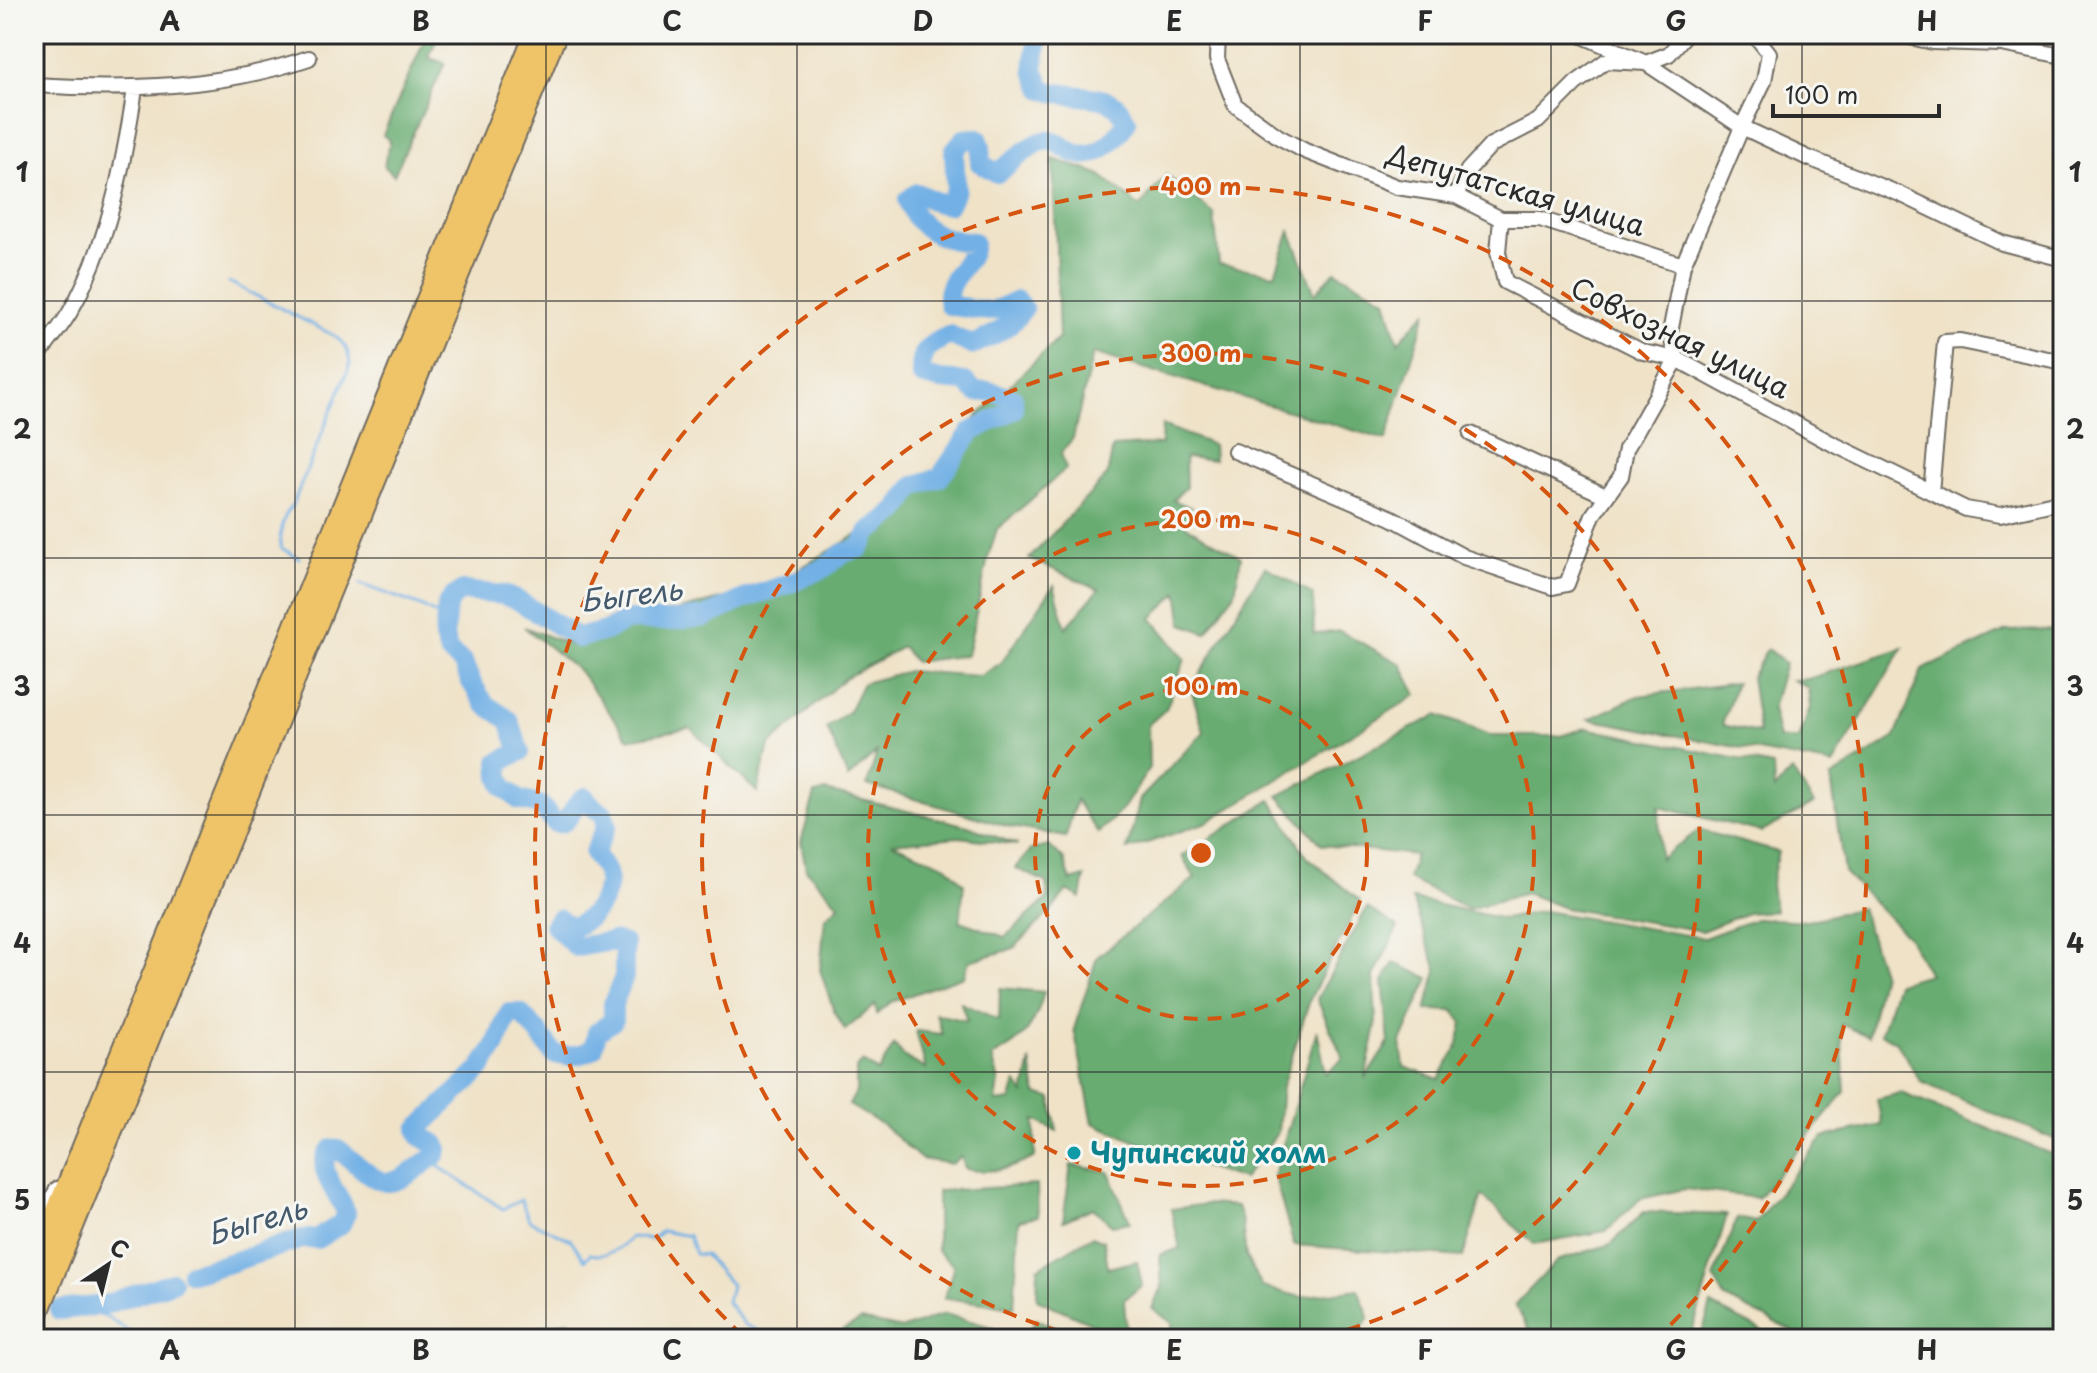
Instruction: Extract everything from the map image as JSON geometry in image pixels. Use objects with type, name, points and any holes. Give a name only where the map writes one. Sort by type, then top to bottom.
[{"type":"highway","points":[[34,1270],[536,34]]},
{"type":"highway","points":[[34,1320],[555,34]]},
{"type":"street","name":"Депутатская улица","points":[[1218,34],[1217,59],[1235,105],[1279,137],[1305,151],[1397,187],[1456,196],[1501,219],[1540,219],[1683,265]]},
{"type":"street","points":[[1578,34],[1646,63],[1742,127],[1806,157],[1900,194],[2002,243],[2063,259]]},
{"type":"street","points":[[1456,196],[1468,170],[1491,145],[1538,121],[1576,83],[1606,61],[1646,63],[1669,54],[1686,34]]},
{"type":"street","points":[[1235,451],[1392,518],[1464,557],[1553,587],[1567,584],[1593,515],[1621,476],[1626,449],[1677,359],[1670,333],[1683,265],[1764,81],[1769,53],[1754,34]]},
{"type":"street","points":[[1896,34],[1933,42],[2001,44],[2063,56]]},
{"type":"street","points":[[34,85],[135,89],[203,82],[278,68],[309,58]]},
{"type":"street","points":[[34,361],[74,304],[108,223],[122,172],[135,89]]},
{"type":"street","name":"Совхозная улица","points":[[1501,219],[1498,252],[1505,282],[1643,352],[1677,359],[1827,441],[1966,509],[2000,515],[2063,501]]},
{"type":"street","points":[[1931,492],[1945,342],[1960,341],[2063,362]]},
{"type":"street","points":[[1471,434],[1606,496]]},
{"type":"street","points":[[34,1216],[51,1202],[72,1155],[95,1119]]},
{"type":"green space","points":[[427,34],[438,34],[429,58],[445,63],[394,175],[384,166],[390,141],[383,135]]},
{"type":"green space","points":[[1053,159],[1099,174],[1140,207],[1166,175],[1214,214],[1219,264],[1275,274],[1290,231],[1315,294],[1335,271],[1386,299],[1398,342],[1427,311],[1386,440],[1093,353],[1073,438],[1061,453],[1066,469],[997,529],[967,655],[915,662],[902,647],[845,678],[769,746],[757,792],[690,728],[629,739],[579,671],[524,627],[573,646],[620,626],[770,586],[880,521],[944,466],[969,425],[1059,338]]},
{"type":"green space","points":[[1162,425],[1213,445],[1214,460],[1185,457],[1186,487],[1173,500],[1192,508],[1186,526],[1241,557],[1235,592],[1206,633],[1183,624],[1178,592],[1152,618],[1185,659],[1166,709],[1148,725],[1149,769],[1122,810],[1098,833],[1076,800],[1066,837],[1007,826],[867,785],[877,752],[848,778],[827,728],[849,711],[863,683],[908,671],[980,676],[1001,663],[1054,585],[1066,628],[1099,589],[1029,559],[1107,476],[1113,447],[1161,444]]},
{"type":"green space","points":[[1265,566],[1313,595],[1314,634],[1340,631],[1401,664],[1417,695],[1207,822],[1127,850],[1140,799],[1204,732],[1191,689]]},
{"type":"green space","points":[[2063,630],[2063,1143],[1921,1082],[1897,1043],[1881,1033],[1897,983],[1929,974],[1907,936],[1844,872],[1831,778],[1895,737],[1922,670],[2006,631]]},
{"type":"green space","points":[[1903,648],[1833,765],[1589,719],[1638,696],[1736,683],[1722,725],[1759,733],[1751,677],[1767,649],[1785,663],[1772,709],[1779,739],[1799,739],[1810,707],[1808,688],[1793,680],[1808,679]]},
{"type":"green space","points":[[1437,715],[1492,736],[1560,736],[1586,728],[1773,766],[1774,790],[1792,771],[1814,804],[1762,832],[1659,807],[1660,859],[1699,830],[1778,852],[1771,885],[1775,911],[1747,913],[1702,931],[1564,908],[1526,893],[1469,909],[1408,879],[1415,855],[1322,845],[1278,796]]},
{"type":"green space","points":[[826,791],[968,826],[1018,845],[959,837],[892,843],[947,866],[964,884],[960,921],[1005,937],[1048,898],[1046,882],[1015,868],[1031,850],[1049,846],[1064,859],[1071,881],[1085,877],[1081,898],[1067,890],[1052,910],[1013,949],[969,961],[964,976],[891,1002],[877,1014],[875,1005],[845,1030],[834,1011],[820,970],[825,918],[839,905],[806,869],[801,842],[815,794]]},
{"type":"green space","points":[[1271,800],[1307,857],[1360,901],[1311,997],[1282,1086],[1278,1132],[1243,1179],[1167,1155],[1093,1123],[1074,1029],[1097,957],[1195,878],[1182,856]]},
{"type":"green space","points":[[1412,899],[1504,919],[1544,911],[1704,938],[1758,918],[1807,921],[1861,908],[1882,972],[1868,1036],[1841,1024],[1845,1092],[1758,1198],[1685,1189],[1640,1199],[1606,1231],[1534,1244],[1482,1196],[1463,1257],[1294,1245],[1274,1175],[1317,1030],[1326,1074],[1343,1058],[1317,999],[1367,908],[1398,927],[1374,976],[1376,1026],[1365,1079],[1389,1042],[1383,981],[1394,963],[1429,978],[1401,1042],[1404,1067],[1439,1079],[1457,1048],[1463,1023],[1454,1011],[1426,1010],[1437,970]]},
{"type":"green space","points":[[1000,988],[1044,992],[1027,1032],[1013,1045],[992,1057],[999,1081],[996,1102],[1011,1100],[1016,1082],[1024,1094],[1031,1061],[1036,1094],[1051,1098],[1057,1131],[1035,1120],[1035,1157],[992,1171],[965,1169],[961,1156],[952,1164],[921,1159],[884,1126],[849,1105],[856,1092],[856,1069],[863,1062],[878,1072],[894,1045],[904,1057],[926,1069],[916,1031],[942,1034],[936,1014],[967,1021],[961,1003],[999,1020]]},
{"type":"green space","points":[[1901,1093],[2063,1159],[2063,1339],[1808,1339],[1725,1298],[1714,1278],[1737,1218],[1756,1222],[1823,1137],[1882,1125],[1877,1099]]},
{"type":"green space","points":[[1071,1165],[1109,1172],[1130,1222],[1112,1225],[1093,1208],[1063,1221]]},
{"type":"green space","points":[[1037,1185],[1038,1216],[1019,1220],[1014,1307],[944,1298],[954,1266],[937,1251],[937,1191]]},
{"type":"green space","points":[[1206,1204],[1237,1206],[1246,1256],[1262,1287],[1301,1297],[1358,1289],[1369,1317],[1356,1339],[1172,1339],[1172,1323],[1152,1308],[1162,1288],[1160,1255],[1180,1248],[1171,1209]]},
{"type":"green space","points":[[1644,1212],[1727,1215],[1690,1339],[1534,1339],[1515,1305],[1557,1261],[1611,1244]]},
{"type":"green space","points":[[1092,1236],[1104,1241],[1108,1268],[1137,1261],[1142,1285],[1124,1300],[1127,1339],[1037,1299],[1038,1268]]},
{"type":"green space","points":[[1711,1305],[1778,1339],[1700,1339]]},
{"type":"green space","points":[[945,1314],[992,1327],[972,1333],[976,1339],[844,1339],[842,1331],[861,1320],[903,1329]]},
{"type":"green space","points":[[1036,1319],[1086,1339],[1025,1339]]},
{"type":"green space","points":[[567,1321],[602,1339],[522,1339],[525,1331]]},
{"type":"waterway","name":"Быгель","points":[[191,1273],[301,1239],[317,1239],[341,1224],[346,1213],[329,1181],[325,1165],[332,1149],[338,1149],[367,1173],[386,1182],[405,1176],[436,1155],[436,1144],[420,1136],[418,1129],[480,1070],[495,1047],[509,1013],[520,1013],[554,1054],[565,1055],[593,1049],[597,1032],[613,1021],[613,1004],[624,977],[624,944],[613,941],[576,947],[554,925],[559,919],[569,927],[584,921],[597,908],[606,891],[607,875],[594,853],[607,825],[603,813],[585,797],[568,818],[555,823],[540,805],[519,800],[504,787],[499,762],[520,752],[509,720],[485,704],[463,663],[449,652],[444,638],[447,605],[463,591],[503,595],[517,600],[578,638],[605,631],[627,620],[667,621],[705,617],[744,599],[791,583],[824,568],[843,553],[860,548],[869,532],[897,511],[914,486],[940,477],[971,432],[1013,410],[1013,398],[989,391],[976,392],[965,382],[921,375],[924,353],[936,342],[950,335],[972,345],[1000,331],[1023,309],[1017,301],[990,311],[949,305],[950,287],[968,259],[973,242],[933,232],[917,219],[908,200],[917,193],[938,203],[949,204],[956,189],[954,151],[964,139],[978,138],[980,163],[997,173],[1044,141],[1055,142],[1081,155],[1097,152],[1117,135],[1127,121],[1115,105],[1043,89],[1034,70],[1038,34]]},
{"type":"waterway","points":[[229,282],[333,335],[343,344],[349,356],[350,365],[282,524],[281,548],[299,558]]},
{"type":"waterway","points":[[360,584],[421,606],[444,619]]},
{"type":"waterway","points":[[429,1160],[503,1209],[521,1200],[529,1220],[571,1240],[585,1260],[590,1254],[613,1252],[631,1237],[652,1239],[662,1231],[689,1236],[695,1254],[705,1255],[731,1285],[727,1302],[745,1325],[763,1333],[764,1339]]},
{"type":"waterway","name":"Быгель","points":[[59,1310],[104,1305],[172,1282]]},
{"type":"waterway","points":[[79,1308],[109,1318],[138,1339]]},
{"type":"place","name":"Чупинский холм","points":[[1074,1153]]}]
